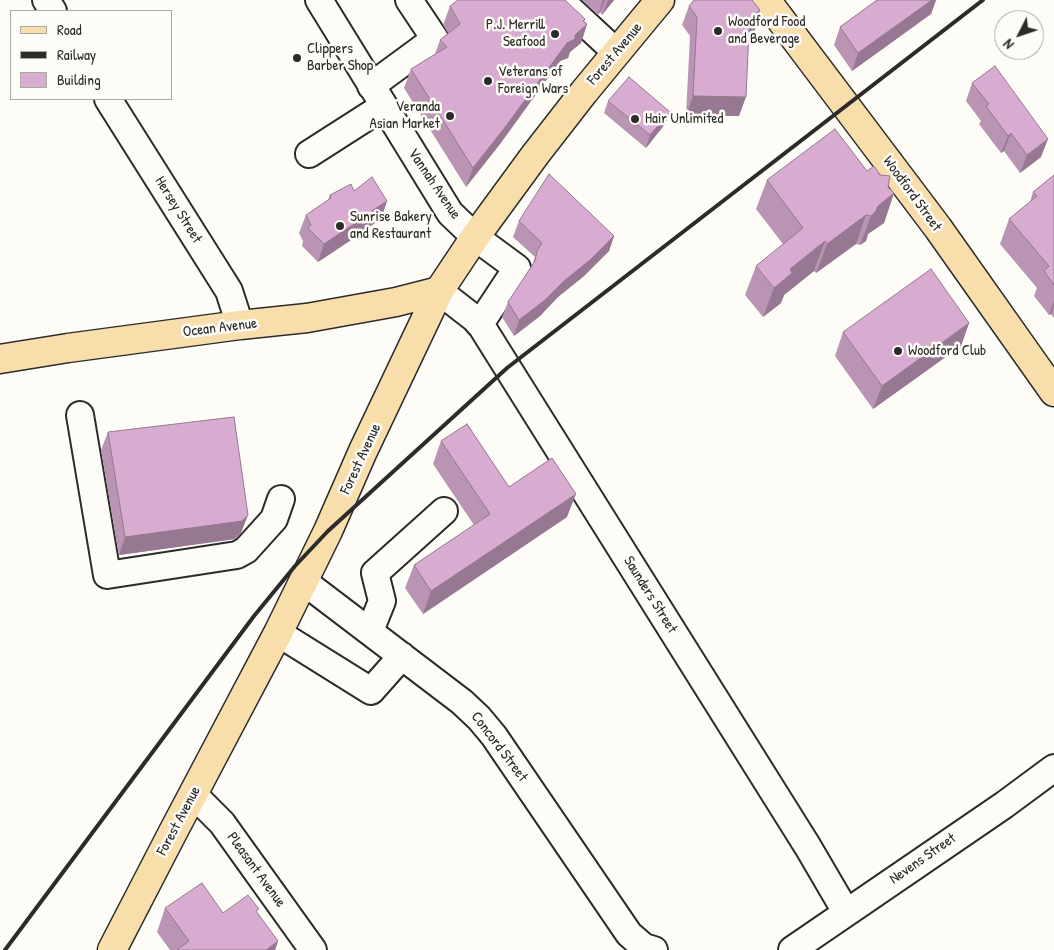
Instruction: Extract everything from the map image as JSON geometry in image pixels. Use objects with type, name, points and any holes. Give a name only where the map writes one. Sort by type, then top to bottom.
[{"type":"main road","name":"Forest Avenue","points":[[112,950],[278,633],[328,531],[363,451],[439,292],[475,237],[535,155],[616,52],[660,0]]},
{"type":"main road","name":"Woodford Street","points":[[766,0],[938,228],[1054,392]]},
{"type":"main road","name":"Ocean Avenue","points":[[0,359],[240,325],[307,318],[396,302],[439,292]]},
{"type":"street","name":"Vannah Avenue","points":[[319,0],[450,213],[475,237],[517,268],[480,324]]},
{"type":"street","points":[[309,154],[378,96],[435,39],[409,0]]},
{"type":"street","points":[[560,0],[616,52]]},
{"type":"street","name":"Hersey Street","points":[[109,100],[229,291],[240,325]]},
{"type":"street","name":"Saunders Street","points":[[439,292],[480,324],[808,847],[846,912]]},
{"type":"street","points":[[80,415],[107,575],[237,555],[246,550],[274,519],[281,499]]},
{"type":"street","points":[[370,631],[382,601],[375,573],[444,511]]},
{"type":"street","name":"Concord Street","points":[[303,581],[462,702],[479,718],[494,736],[629,934],[644,947],[654,950]]},
{"type":"street","points":[[278,633],[371,691],[402,656]]},
{"type":"street","name":"Nevens Street","points":[[792,950],[1004,805],[1054,768]]},
{"type":"street","name":"Pleasant Avenue","points":[[193,794],[222,823],[313,950]]},
{"type":"building","points":[[458,0],[565,0],[585,19],[583,21],[587,24],[575,35],[575,39],[567,43],[473,168],[411,69],[447,47],[440,40],[460,24],[450,6]]},
{"type":"building","points":[[694,0],[752,0],[760,10],[752,16],[757,24],[749,30],[746,97],[693,96],[697,17],[689,6]]},
{"type":"building","points":[[877,0],[932,0],[858,53],[840,27]]},
{"type":"building","points":[[995,66],[1048,139],[1027,155],[1011,133],[1008,136],[986,106],[989,104],[972,83]]},
{"type":"building","points":[[629,77],[670,112],[650,135],[608,101]]},
{"type":"building","points":[[835,129],[867,171],[874,166],[880,175],[890,176],[888,187],[894,193],[878,206],[871,216],[866,215],[827,244],[825,241],[790,269],[792,273],[774,288],[756,266],[803,228],[767,180]]},
{"type":"building","points":[[549,174],[614,236],[545,300],[519,320],[508,302],[535,261],[537,251],[542,243],[519,221]]},
{"type":"building","points":[[1054,175],[1054,285],[1044,271],[1049,266],[1009,219],[1037,196],[1033,192]]},
{"type":"building","points":[[372,177],[387,201],[324,244],[308,228],[311,225],[306,215],[331,198],[330,195],[351,184],[354,191]]},
{"type":"building","name":"Woodford Club","points":[[931,269],[969,323],[882,386],[843,332]]},
{"type":"building","points":[[234,417],[248,515],[242,521],[125,537],[108,432]]},
{"type":"building","points":[[467,424],[509,487],[552,458],[576,494],[431,591],[414,565],[490,514],[441,441]]},
{"type":"building","points":[[202,883],[223,913],[248,895],[259,909],[256,911],[278,941],[266,950],[177,950],[189,941],[165,908]]},
{"type":"railway","points":[[5,950],[254,616],[295,566],[328,531],[507,368],[983,0]]},
{"type":"place","name":"Woodford Food and Beverage","points":[[718,31]]},
{"type":"place","name":"P.J. Merrill Seafood","points":[[555,34]]},
{"type":"place","name":"Clippers Barber Shop","points":[[297,58]]},
{"type":"place","name":"Veterans of Foreign Wars","points":[[488,81]]},
{"type":"place","name":"Veranda Asian Market","points":[[450,116]]},
{"type":"place","name":"Hair Unlimited","points":[[635,119]]},
{"type":"place","name":"Sunrise Bakery and Restaurant","points":[[340,226]]},
{"type":"place","name":"Woodford Club","points":[[898,351]]}]
